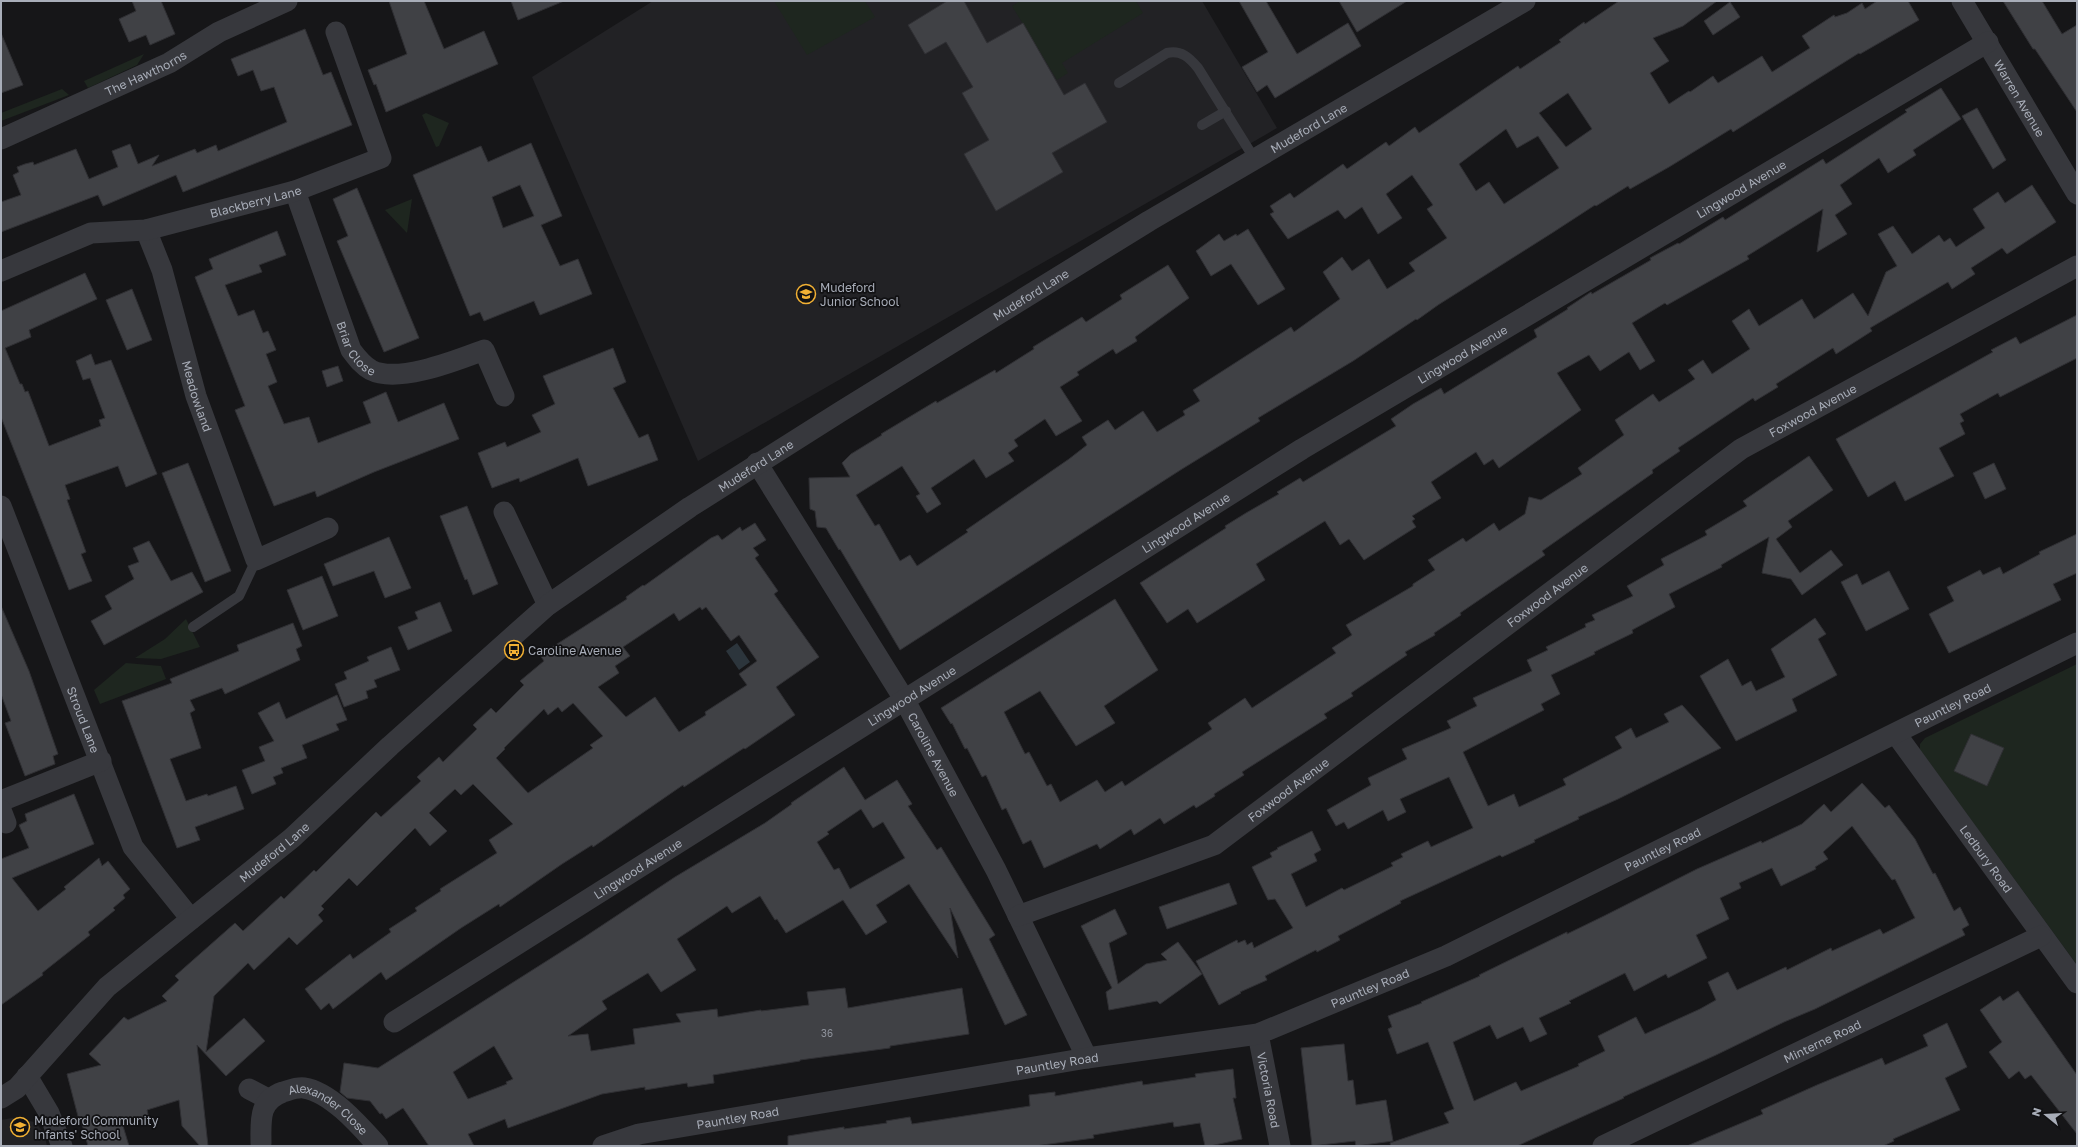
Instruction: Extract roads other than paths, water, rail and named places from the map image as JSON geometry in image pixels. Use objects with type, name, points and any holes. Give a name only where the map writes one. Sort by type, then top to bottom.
[{"type":"street","name":"The Hawthorns","points":[[1,139],[169,63],[218,32],[287,1]]},
{"type":"street","name":"Mudeford Lane","points":[[1,1098],[17,1088],[107,987],[292,838],[390,746],[548,605],[690,507],[757,463],[1142,225],[1254,158],[1525,1]]},
{"type":"street","name":"Warren Avenue","points":[[1962,1],[1988,42],[2077,194]]},
{"type":"street","name":"Blackberry Lane","points":[[1,271],[92,233],[146,230],[295,191],[381,158],[336,32]]},
{"type":"street","name":"Lingwood Avenue","points":[[394,1022],[1302,449],[1988,42]]},
{"type":"street","name":"Briar Close","points":[[295,191],[351,350],[361,364],[372,370],[388,375],[440,367],[484,350],[504,396]]},
{"type":"street","name":"Meadowland","points":[[146,230],[162,270],[196,396],[256,560]]},
{"type":"street","name":"Foxwood Avenue","points":[[1018,916],[1214,845],[1741,449],[2077,266]]},
{"type":"street","name":"Caroline Avenue","points":[[757,463],[904,699],[996,870],[1087,1058]]},
{"type":"street","name":"Stroud Lane","points":[[1,506],[8,544],[101,761],[133,847],[191,920]]},
{"type":"street","points":[[504,512],[519,535],[548,605]]},
{"type":"street","points":[[256,560],[328,528]]},
{"type":"street","name":"Pauntley Road","points":[[603,1146],[639,1134],[1087,1058],[1258,1034],[1446,956],[2077,643]]},
{"type":"street","name":"Ledbury Road","points":[[1896,734],[2041,936],[2077,983]]},
{"type":"street","points":[[1,801],[101,761]]},
{"type":"street","name":"Minterne Road","points":[[1603,1146],[2041,936]]},
{"type":"street","name":"Victoria Road","points":[[1258,1034],[1280,1146]]},
{"type":"street","points":[[27,1076],[49,1112],[62,1146]]},
{"type":"street","name":"Alexander Close","points":[[261,1143],[261,1117],[266,1104],[274,1096],[292,1089],[304,1088],[316,1092],[350,1116],[378,1146]]},
{"type":"street","points":[[249,1089],[270,1100]]},
{"type":"lane","points":[[1119,83],[1167,53],[1175,51],[1191,60],[1226,111],[1254,158]]},
{"type":"lane","points":[[1202,125],[1226,111]]},
{"type":"lane","points":[[193,628],[239,596],[256,560]]},
{"type":"place","name":"Mudeford Junior School","points":[[806,294]]},
{"type":"place","name":"Caroline Avenue","points":[[514,650]]},
{"type":"place","name":"Mudeford Community Infants' School","points":[[20,1127]]}]
